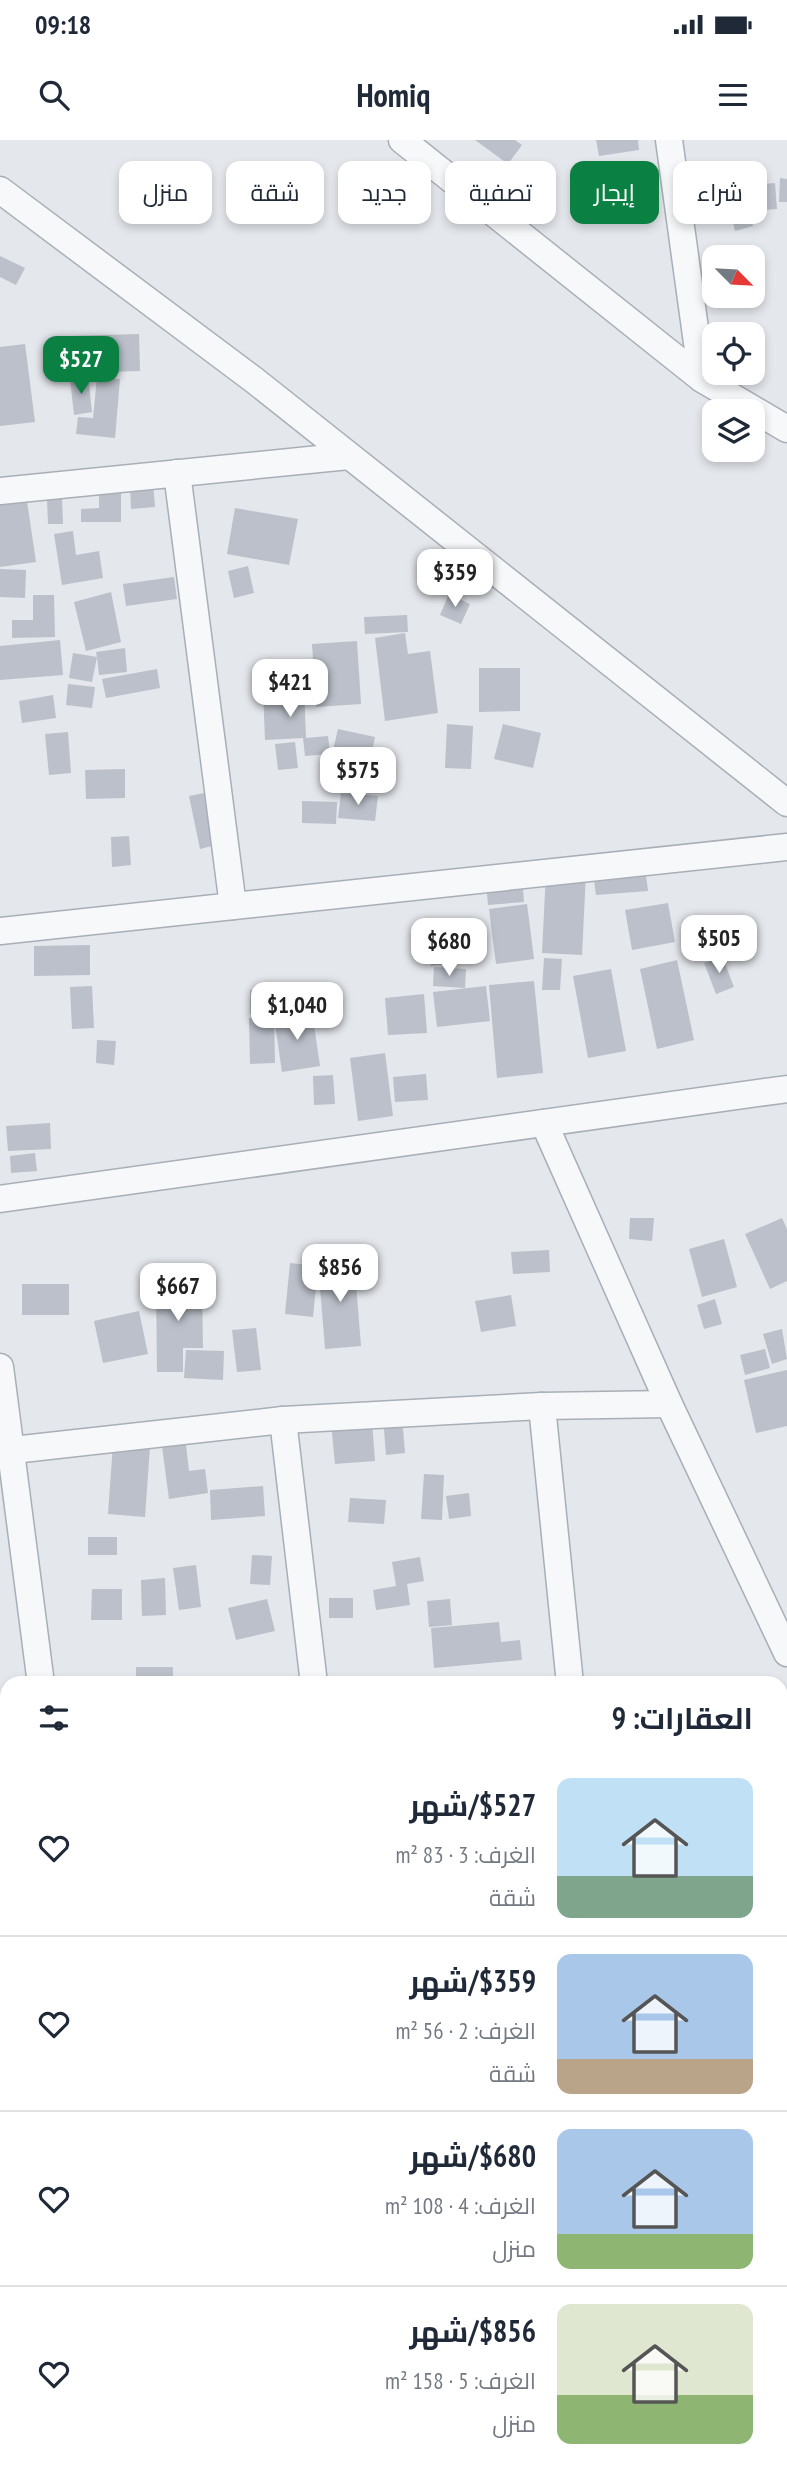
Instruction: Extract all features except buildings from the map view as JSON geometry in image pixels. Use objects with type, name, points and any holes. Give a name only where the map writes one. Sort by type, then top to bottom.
[{"type":"street","points":[[402,140],[702,379]]},
{"type":"street","points":[[669,140],[702,379]]},
{"type":"street","points":[[3,195],[349,456],[787,803]]},
{"type":"street","points":[[712,385],[787,429]]},
{"type":"street","points":[[0,491],[349,456]]},
{"type":"street","points":[[177,473],[233,906]]},
{"type":"street","points":[[0,931],[787,847]]},
{"type":"street","points":[[0,1199],[787,1089]]},
{"type":"street","points":[[544,1123],[669,1404],[787,1653]]},
{"type":"street","points":[[0,1367],[13,1450],[40,1676]]},
{"type":"street","points":[[13,1450],[283,1420],[542,1406],[669,1404]]},
{"type":"street","points":[[542,1406],[569,1676]]},
{"type":"street","points":[[283,1420],[313,1676]]}]
